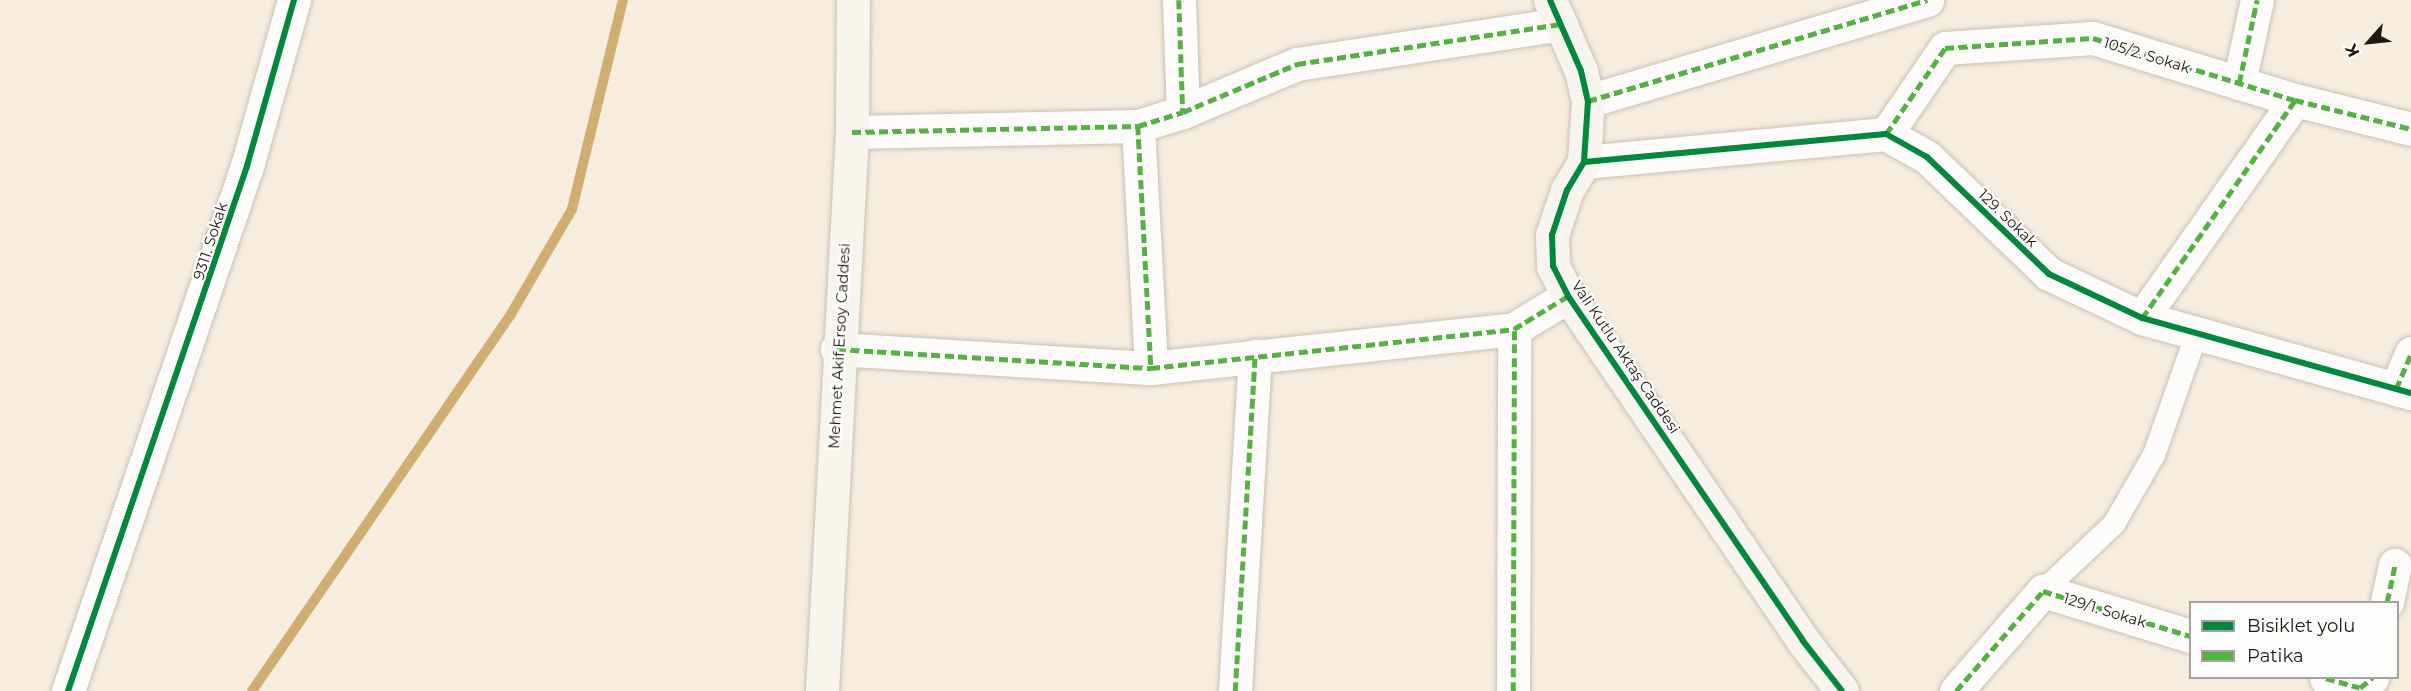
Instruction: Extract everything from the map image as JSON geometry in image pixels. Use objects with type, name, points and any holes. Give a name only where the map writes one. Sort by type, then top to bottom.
[{"type":"street","name":"9311. Sokak","points":[[68,691],[247,166],[294,0]]},
{"type":"street","name":"Mehmet Akif Ersoy Caddesi","points":[[822,691],[837,349],[852,132],[853,0]]},
{"type":"street","points":[[1179,0],[1183,112]]},
{"type":"street","points":[[1588,102],[1927,0]]},
{"type":"street","points":[[2239,83],[2257,0]]},
{"type":"street","points":[[852,132],[1138,126],[1183,112],[1297,64],[1556,12]]},
{"type":"street","name":"Vali Kutlu Aktaş Caddesi","points":[[1556,12],[1581,71],[1588,102],[1584,162],[1567,190],[1552,235],[1553,266],[1568,296],[1803,641],[1842,691]]},
{"type":"street","name":"105/2. Sokak","points":[[1886,134],[1945,48],[2093,38],[2295,100],[2411,129]]},
{"type":"street","points":[[2142,318],[2295,100]]},
{"type":"street","points":[[1138,126],[1151,368]]},
{"type":"street","points":[[1584,162],[1886,134]]},
{"type":"street","name":"129. Sokak","points":[[1886,134],[1927,157],[2049,274],[2142,318],[2403,391]]},
{"type":"street","points":[[837,349],[1151,368],[1514,329],[1568,296]]},
{"type":"street","points":[[1513,691],[1514,329]]},
{"type":"street","points":[[2403,391],[2411,353]]},
{"type":"street","points":[[1235,691],[1255,356]]},
{"type":"street","points":[[2387,601],[2395,565]]},
{"type":"street","name":"129/1. Sokak","points":[[1956,691],[2043,591],[2189,636]]},
{"type":"street","points":[[2328,679],[2360,688],[2371,679]]},
{"type":"lane","points":[[2043,591],[2114,524],[2154,455],[2197,333]]},
{"type":"waterway","points":[[252,691],[511,314],[572,209],[623,0]]},
{"type":"marked path","points":[[1179,0],[1183,112]]},
{"type":"marked path","points":[[1588,101],[1927,0]]},
{"type":"marked path","points":[[2239,83],[2257,0]]},
{"type":"marked path","points":[[852,132],[1138,126],[1183,112],[1297,64],[1561,24]]},
{"type":"marked path","points":[[1886,134],[1945,48],[2093,38],[2295,100],[2411,129]]},
{"type":"marked path","points":[[2142,318],[2295,100]]},
{"type":"marked path","points":[[1138,126],[1151,368]]},
{"type":"marked path","points":[[1513,691],[1514,329],[1568,296]]},
{"type":"marked path","points":[[837,349],[1151,368],[1514,329]]},
{"type":"marked path","points":[[2396,389],[2411,353]]},
{"type":"marked path","points":[[1235,691],[1255,356]]},
{"type":"marked path","points":[[2387,601],[2395,565]]},
{"type":"marked path","points":[[1956,691],[2043,591],[2189,636]]},
{"type":"marked path","points":[[2329,679],[2360,688],[2371,679]]},
{"type":"cycle path","points":[[68,691],[247,166],[294,0]]},
{"type":"cycle path","points":[[1550,0],[1581,71],[1588,101],[1584,162],[1567,190],[1552,235],[1553,266],[1568,296],[1803,641],[1842,691]]},
{"type":"cycle path","points":[[1584,162],[1886,134],[1927,157],[2049,274],[2142,318],[2411,393]]}]
